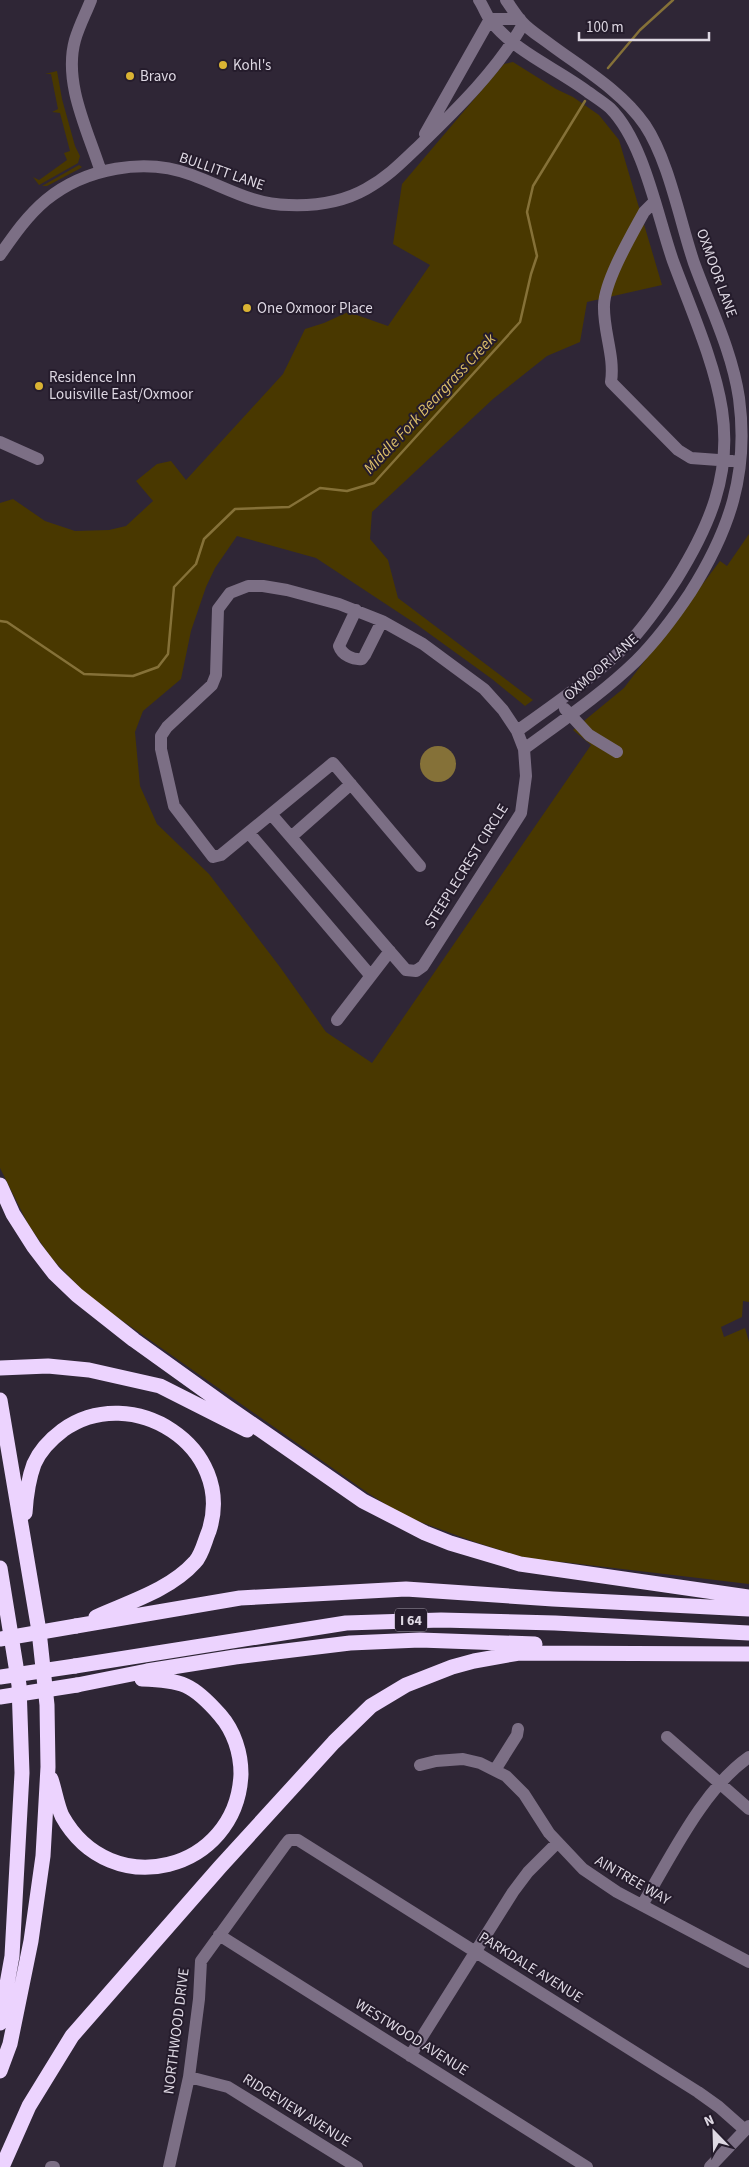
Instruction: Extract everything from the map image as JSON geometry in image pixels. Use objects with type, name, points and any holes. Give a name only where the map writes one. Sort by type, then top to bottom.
[{"type":"highway","points":[[0,1185],[13,1214],[34,1247],[54,1273],[77,1295],[134,1340],[363,1501],[425,1532],[459,1546],[520,1564],[749,1597]]},
{"type":"highway","points":[[0,1368],[48,1366],[89,1370],[160,1386],[304,1459]]},
{"type":"highway","points":[[0,1400],[37,1622],[47,1704],[48,1767],[43,1856],[31,1942],[10,2044],[0,2071]]},
{"type":"highway","points":[[23,1534],[27,1491],[34,1464],[50,1440],[72,1424],[88,1418],[104,1413],[132,1414],[156,1421],[177,1433],[196,1454],[207,1472],[212,1493],[213,1518],[196,1561],[177,1577],[153,1592],[76,1626]]},
{"type":"highway","points":[[0,1568],[19,1685],[22,1773],[12,1956],[0,2024]]},
{"type":"highway","name":"I 64","points":[[0,1639],[240,1598],[406,1588],[553,1599],[749,1609]]},
{"type":"highway","name":"I 64","points":[[0,1677],[302,1628],[356,1622],[441,1620],[528,1622],[749,1633]]},
{"type":"highway","points":[[0,1697],[235,1657],[384,1641],[489,1642],[749,1653]]},
{"type":"highway","points":[[2,2167],[29,2106],[72,2036],[213,1875],[334,1742],[371,1706],[406,1685],[452,1667],[474,1660],[519,1653],[749,1653]]},
{"type":"highway","points":[[48,1767],[62,1815],[76,1835],[93,1851],[112,1862],[135,1868],[161,1867],[186,1859],[206,1846],[221,1829],[233,1809],[240,1791],[241,1764],[236,1742],[224,1720],[204,1698],[184,1683],[168,1679],[120,1678]]},
{"type":"street","points":[[91,0],[75,40],[72,64],[77,98],[101,172]]},
{"type":"street","name":"OXMOOR LANE","points":[[480,0],[490,19],[513,43],[571,79],[610,108],[630,136],[645,173],[718,389],[724,425],[724,461],[718,493],[704,532],[653,615],[625,646],[558,701],[517,731]]},
{"type":"street","name":"OXMOOR LANE","points":[[506,0],[522,21],[604,83],[645,125],[672,191],[694,261],[733,370],[742,416],[745,462],[726,525],[697,581],[671,621],[632,665],[570,715],[524,748]]},
{"type":"street","points":[[490,19],[522,21]]},
{"type":"street","name":"BULLITT LANE","points":[[418,147],[490,19]]},
{"type":"street","name":"BULLITT LANE","points":[[0,255],[25,221],[45,201],[75,182],[101,172],[125,168],[162,168],[191,175],[245,198],[267,203],[312,205],[340,199],[366,189],[386,177],[461,104],[513,43],[522,21]]},
{"type":"street","points":[[654,202],[644,212],[606,293],[604,312],[612,368],[611,382],[678,450],[692,458],[745,462]]},
{"type":"street","points":[[0,442],[38,459]]},
{"type":"street","name":"STEEPLECREST CIRCLE","points":[[248,586],[287,590],[339,604],[382,621],[423,644],[484,689],[503,710],[517,731],[524,748],[526,776],[521,813],[423,966],[416,972],[406,970],[271,814],[221,855],[213,857],[174,806],[161,749],[161,736],[166,727],[212,685],[216,675],[218,609],[230,593],[248,586]]},
{"type":"street","points":[[356,610],[339,646],[343,653],[354,658],[362,659],[382,621]]},
{"type":"street","points":[[558,701],[589,735],[617,752]]},
{"type":"street","points":[[271,814],[333,763],[420,866]]},
{"type":"street","points":[[291,837],[351,784]]},
{"type":"street","points":[[249,833],[370,975]]},
{"type":"street","points":[[337,1020],[390,951]]},
{"type":"street","points":[[495,1770],[518,1729]]},
{"type":"street","points":[[667,1736],[749,1809]]},
{"type":"street","points":[[642,1905],[707,1799],[720,1783],[749,1757]]},
{"type":"street","name":"AINTREE WAY","points":[[420,1765],[436,1761],[463,1759],[480,1763],[495,1770],[517,1786],[557,1843],[577,1864],[601,1882],[749,1962]]},
{"type":"street","name":"NORTHWOOD DRIVE","points":[[169,2167],[189,2077],[198,2007],[201,1961],[284,1845],[293,1839]]},
{"type":"street","name":"PARKDALE AVENUE","points":[[293,1839],[298,1840],[476,1951],[698,2092],[747,2128]]},
{"type":"street","points":[[410,2056],[528,1872],[557,1843]]},
{"type":"street","name":"WESTWOOD AVENUE","points":[[219,1935],[587,2167]]},
{"type":"street","name":"RIDGEVIEW AVENUE","points":[[189,2077],[228,2088],[357,2167]]},
{"type":"street","points":[[710,2167],[747,2128]]},
{"type":"shaded area","points":[[513,62],[556,89],[573,97],[599,115],[619,140],[662,285],[587,302],[580,342],[547,356],[493,399],[372,512],[370,539],[388,560],[398,598],[533,700],[525,706],[492,679],[416,624],[316,558],[237,536],[215,568],[206,587],[191,631],[181,679],[143,711],[135,732],[140,786],[157,824],[209,874],[280,967],[326,1032],[372,1063],[591,745],[573,730],[624,688],[720,561],[727,566],[749,534],[749,1302],[743,1301],[742,1317],[721,1327],[724,1337],[745,1328],[749,1342],[749,1584],[563,1562],[531,1560],[404,1516],[368,1493],[90,1298],[52,1259],[28,1224],[0,1168],[0,503],[13,499],[45,521],[75,531],[109,530],[126,526],[153,501],[136,481],[157,464],[171,461],[186,480],[283,374],[305,329],[348,312],[388,326],[430,265],[393,244],[402,184],[504,64]]},
{"type":"shaded area","points":[[57,71],[62,99],[75,146],[80,156],[78,163],[39,185],[33,177],[39,180],[42,178],[67,160],[64,153],[70,151],[60,113],[52,112],[58,109],[51,74],[45,74]]},
{"type":"shaded area","points":[[79,165],[82,167],[47,186],[42,186]]},
{"type":"shaded area","points":[[438,746],[445,747],[451,751],[455,757],[455,771],[451,777],[445,781],[438,782],[431,781],[425,777],[421,771],[420,764],[421,757],[425,751],[431,747]]},
{"type":"waterway","name":"Middle Fork Beargrass Creek","points":[[608,68],[640,30],[673,0]]},
{"type":"waterway","name":"Middle Fork Beargrass Creek","points":[[0,621],[7,622],[84,674],[133,676],[158,667],[168,654],[174,587],[196,564],[204,539],[235,509],[289,507],[320,488],[347,491],[374,483],[520,322],[537,256],[527,212],[533,186],[585,101]]},
{"type":"place","name":"Kohl's","points":[[223,65]]},
{"type":"place","name":"Bravo","points":[[130,76]]},
{"type":"place","name":"One Oxmoor Place","points":[[247,308]]},
{"type":"place","name":"Residence Inn Louisville East/Oxmoor","points":[[39,386]]}]
